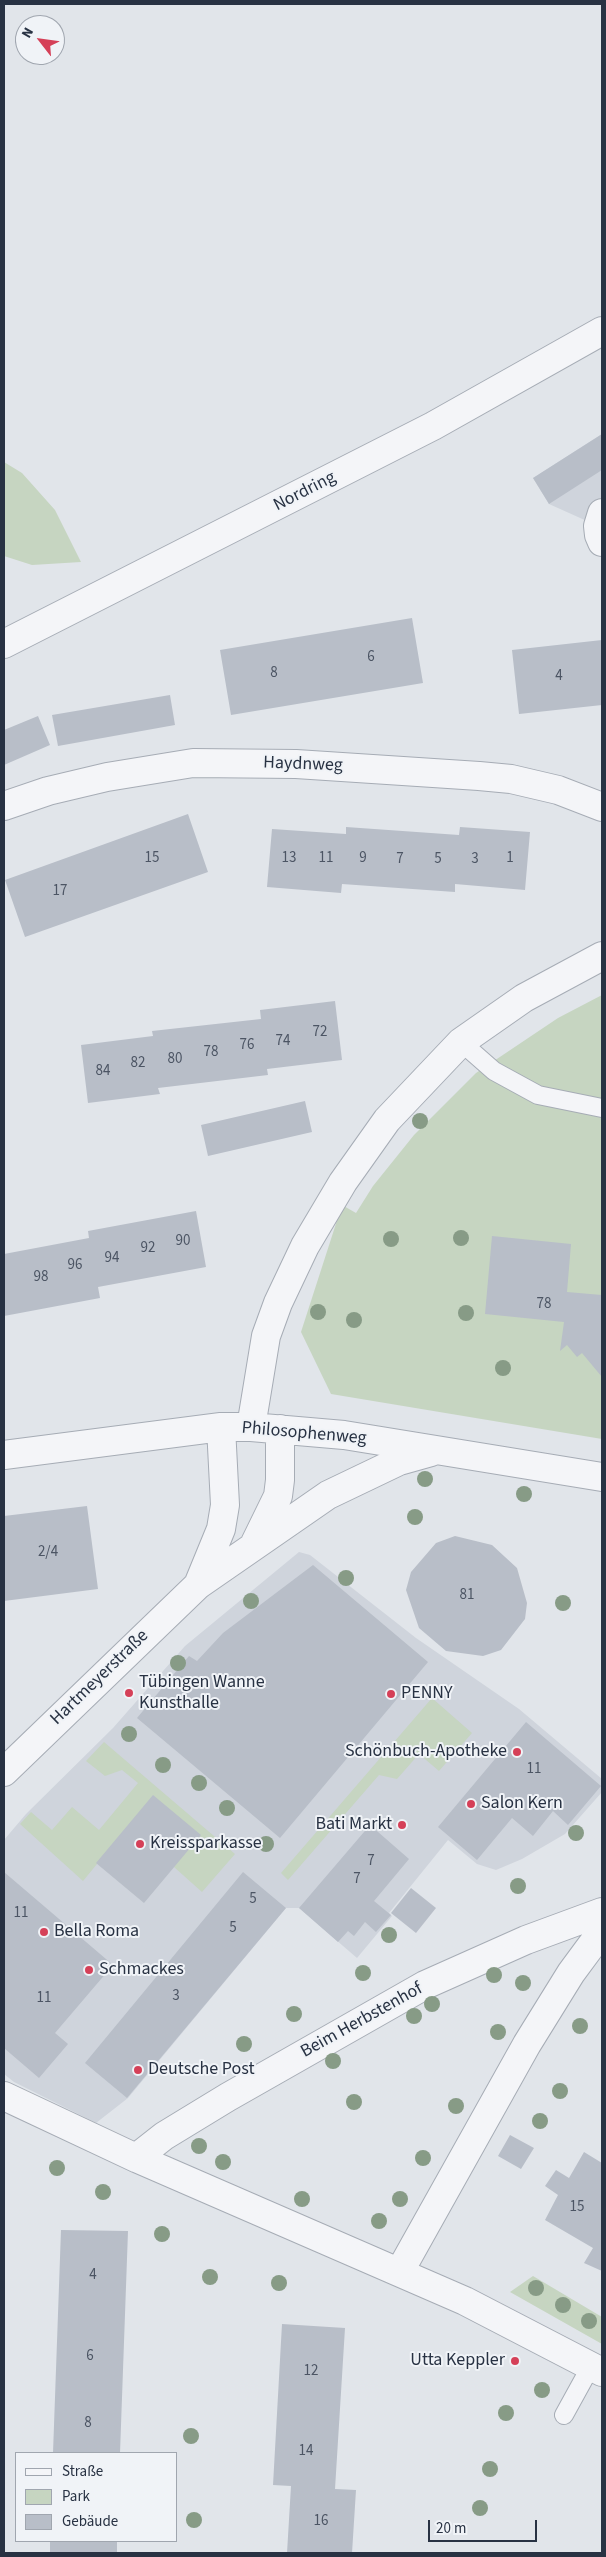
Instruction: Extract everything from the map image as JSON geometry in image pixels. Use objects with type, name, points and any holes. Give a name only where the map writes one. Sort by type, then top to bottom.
[{"type":"street","name":"Nordring","points":[[4,644],[433,426],[602,331]]},
{"type":"street","points":[[602,513],[598,526],[602,542]]},
{"type":"street","name":"Haydnweg","points":[[4,806],[48,791],[108,777],[202,763],[296,764],[492,777],[558,790],[602,807]]},
{"type":"street","points":[[251,1428],[266,1336],[278,1303],[305,1246],[343,1182],[387,1120],[461,1042],[524,998],[602,956]]},
{"type":"street","name":"Philosophenweg","points":[[4,1455],[221,1427],[280,1429],[344,1435],[602,1477]]},
{"type":"street","name":"Hartmeyerstraße","points":[[198,1585],[221,1529],[225,1505],[221,1427]]},
{"type":"street","name":"Hartmeyerstraße","points":[[251,1548],[270,1516],[278,1496],[280,1480],[280,1429]]},
{"type":"street","name":"Hartmeyerstraße","points":[[4,1772],[198,1585],[328,1494],[399,1461],[435,1450]]},
{"type":"street","name":"Beim Herbstenhof","points":[[136,2158],[164,2136],[228,2097],[425,1985],[509,1947],[602,1912]]},
{"type":"street","points":[[400,2271],[527,2044],[571,1973],[602,1931]]},
{"type":"street","points":[[4,2096],[136,2158],[466,2301],[597,2369]]},
{"type":"lane","points":[[461,1042],[494,1071],[538,1095],[602,1108]]},
{"type":"lane","points":[[564,2415],[597,2369]]},
{"type":"shaded area","points":[[602,434],[602,542],[598,526],[549,504],[533,478]]},
{"type":"shaded area","points":[[299,1552],[310,1555],[416,1638],[519,1709],[602,1779],[602,1792],[565,1834],[522,1859],[496,1870],[477,1864],[448,1840],[389,1913],[392,1916],[357,1958],[299,1908],[286,1908],[128,2098],[96,2123],[14,2082],[4,2074],[4,1840],[26,1814],[113,1728],[185,1646]]},
{"type":"green space","points":[[4,462],[22,473],[55,510],[81,562],[32,565],[4,556]]},
{"type":"green space","points":[[602,995],[602,1439],[331,1394],[301,1332],[342,1205],[356,1213],[373,1186],[414,1135],[476,1073],[558,1018]]},
{"type":"green space","points":[[432,1698],[472,1733],[439,1771],[419,1754],[397,1779],[379,1775],[288,1880],[281,1873]]},
{"type":"green space","points":[[104,1742],[235,1854],[202,1892],[174,1867],[153,1796],[83,1881],[20,1824],[31,1812],[52,1830],[72,1807],[99,1830],[138,1783],[122,1770],[105,1776],[86,1761]]},
{"type":"green space","points":[[533,2276],[602,2317],[602,2344],[510,2292]]},
{"type":"building","points":[[602,434],[602,470],[549,504],[533,478]]},
{"type":"building","points":[[412,618],[423,683],[231,715],[220,650]]},
{"type":"building","points":[[602,640],[602,705],[519,714],[512,650]]},
{"type":"building","points":[[170,695],[175,725],[58,746],[52,715]]},
{"type":"building","points":[[38,716],[50,745],[4,765],[4,730]]},
{"type":"building","points":[[188,814],[208,872],[25,937],[5,880]]},
{"type":"building","points":[[346,827],[459,835],[460,827],[530,832],[525,890],[455,884],[455,892],[342,884],[341,893],[267,887],[272,829],[346,834]]},
{"type":"building","points":[[335,1001],[342,1060],[267,1069],[268,1075],[158,1088],[160,1094],[88,1103],[81,1045],[153,1036],[152,1031],[261,1019],[260,1010]]},
{"type":"building","points":[[305,1101],[312,1132],[208,1156],[201,1125]]},
{"type":"building","points":[[196,1211],[206,1267],[98,1287],[100,1298],[4,1316],[4,1254],[89,1238],[88,1231]]},
{"type":"building","points":[[492,1236],[571,1244],[567,1292],[602,1295],[602,1377],[582,1353],[577,1357],[567,1345],[560,1351],[564,1322],[485,1314]]},
{"type":"building","points":[[87,1506],[98,1589],[4,1601],[4,1516]]},
{"type":"building","points":[[455,1536],[492,1545],[517,1568],[527,1603],[525,1619],[501,1650],[483,1656],[446,1651],[419,1628],[406,1590],[411,1572],[436,1543]]},
{"type":"building","points":[[313,1565],[428,1662],[280,1838],[137,1718],[189,1656],[197,1661],[223,1633]]},
{"type":"building","points":[[526,1722],[601,1786],[568,1825],[553,1811],[533,1836],[512,1818],[477,1860],[438,1827]]},
{"type":"building","points":[[153,1795],[201,1835],[144,1903],[96,1863]]},
{"type":"building","points":[[370,1825],[409,1859],[374,1901],[391,1915],[376,1932],[365,1922],[354,1936],[348,1931],[338,1942],[299,1908]]},
{"type":"building","points":[[4,1872],[113,1965],[55,2033],[68,2044],[39,2078],[4,2048]]},
{"type":"building","points":[[243,1872],[286,1908],[127,2098],[85,2063]]},
{"type":"building","points":[[411,1888],[436,1908],[416,1933],[391,1913]]},
{"type":"building","points":[[510,2135],[534,2148],[521,2169],[498,2156]]},
{"type":"building","points":[[584,2152],[602,2163],[602,2271],[584,2263],[593,2248],[545,2220],[558,2195],[545,2186],[556,2170],[569,2178]]},
{"type":"building","points":[[61,2230],[128,2231],[120,2452],[53,2452]]},
{"type":"building","points":[[282,2324],[345,2328],[335,2489],[356,2490],[352,2553],[287,2553],[291,2486],[273,2485]]},
{"type":"building","points":[[50,2542],[117,2542],[117,2553],[50,2553]]},
{"type":"place","name":"Tübingen Wanne Kunsthalle","points":[[129,1693]]},
{"type":"place","name":"PENNY","points":[[391,1694]]},
{"type":"place","name":"Schönbuch-Apotheke","points":[[517,1752]]},
{"type":"place","name":"Salon Kern","points":[[471,1804]]},
{"type":"place","name":"Bati Markt","points":[[402,1825]]},
{"type":"place","name":"Kreissparkasse","points":[[140,1844]]},
{"type":"place","name":"Bella Roma","points":[[44,1932]]},
{"type":"place","name":"Schmackes","points":[[89,1970]]},
{"type":"place","name":"Deutsche Post","points":[[138,2070]]},
{"type":"place","name":"Utta Keppler","points":[[515,2361]]}]
